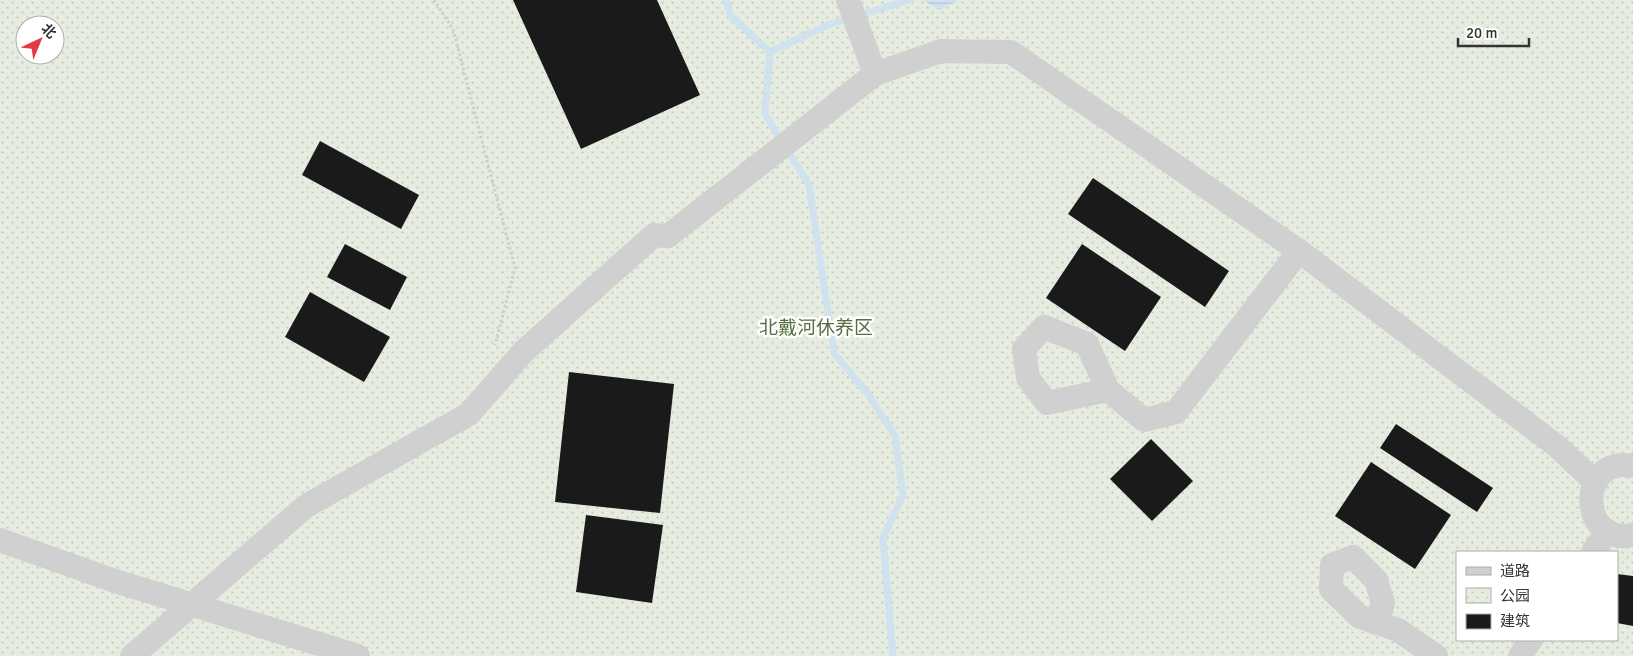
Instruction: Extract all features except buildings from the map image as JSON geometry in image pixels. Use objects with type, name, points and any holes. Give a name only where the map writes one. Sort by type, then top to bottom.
[{"type":"street","points":[[848,0],[875,74]]},
{"type":"street","points":[[132,656],[306,506],[469,414],[523,352],[654,235],[668,236],[875,74],[941,51],[1011,52],[1300,252],[1558,447],[1595,482]]},
{"type":"street","points":[[1108,390],[1144,420],[1176,412],[1300,252]]},
{"type":"street","points":[[1633,466],[1615,466],[1604,472],[1595,482],[1591,492],[1593,515],[1599,524],[1608,532],[1619,536],[1633,536]]},
{"type":"street","points":[[1594,551],[1608,532]]},
{"type":"street","points":[[0,540],[112,580],[358,656]]},
{"type":"street","points":[[1376,623],[1398,630],[1436,656]]},
{"type":"street","points":[[1520,656],[1530,641]]},
{"type":"path","points":[[434,0],[453,29],[516,268],[493,355]]},
{"type":"green space","name":"北戴河休养区","points":[[0,0],[1633,0],[1633,656],[0,656]]},
{"type":"water","points":[[923,0],[959,0],[939,10]]},
{"type":"waterway","points":[[726,0],[731,16],[770,52],[765,114],[809,185],[834,353],[868,394],[895,436],[903,495],[883,538],[893,656]]},
{"type":"waterway","points":[[770,52],[830,24],[910,0]]}]
